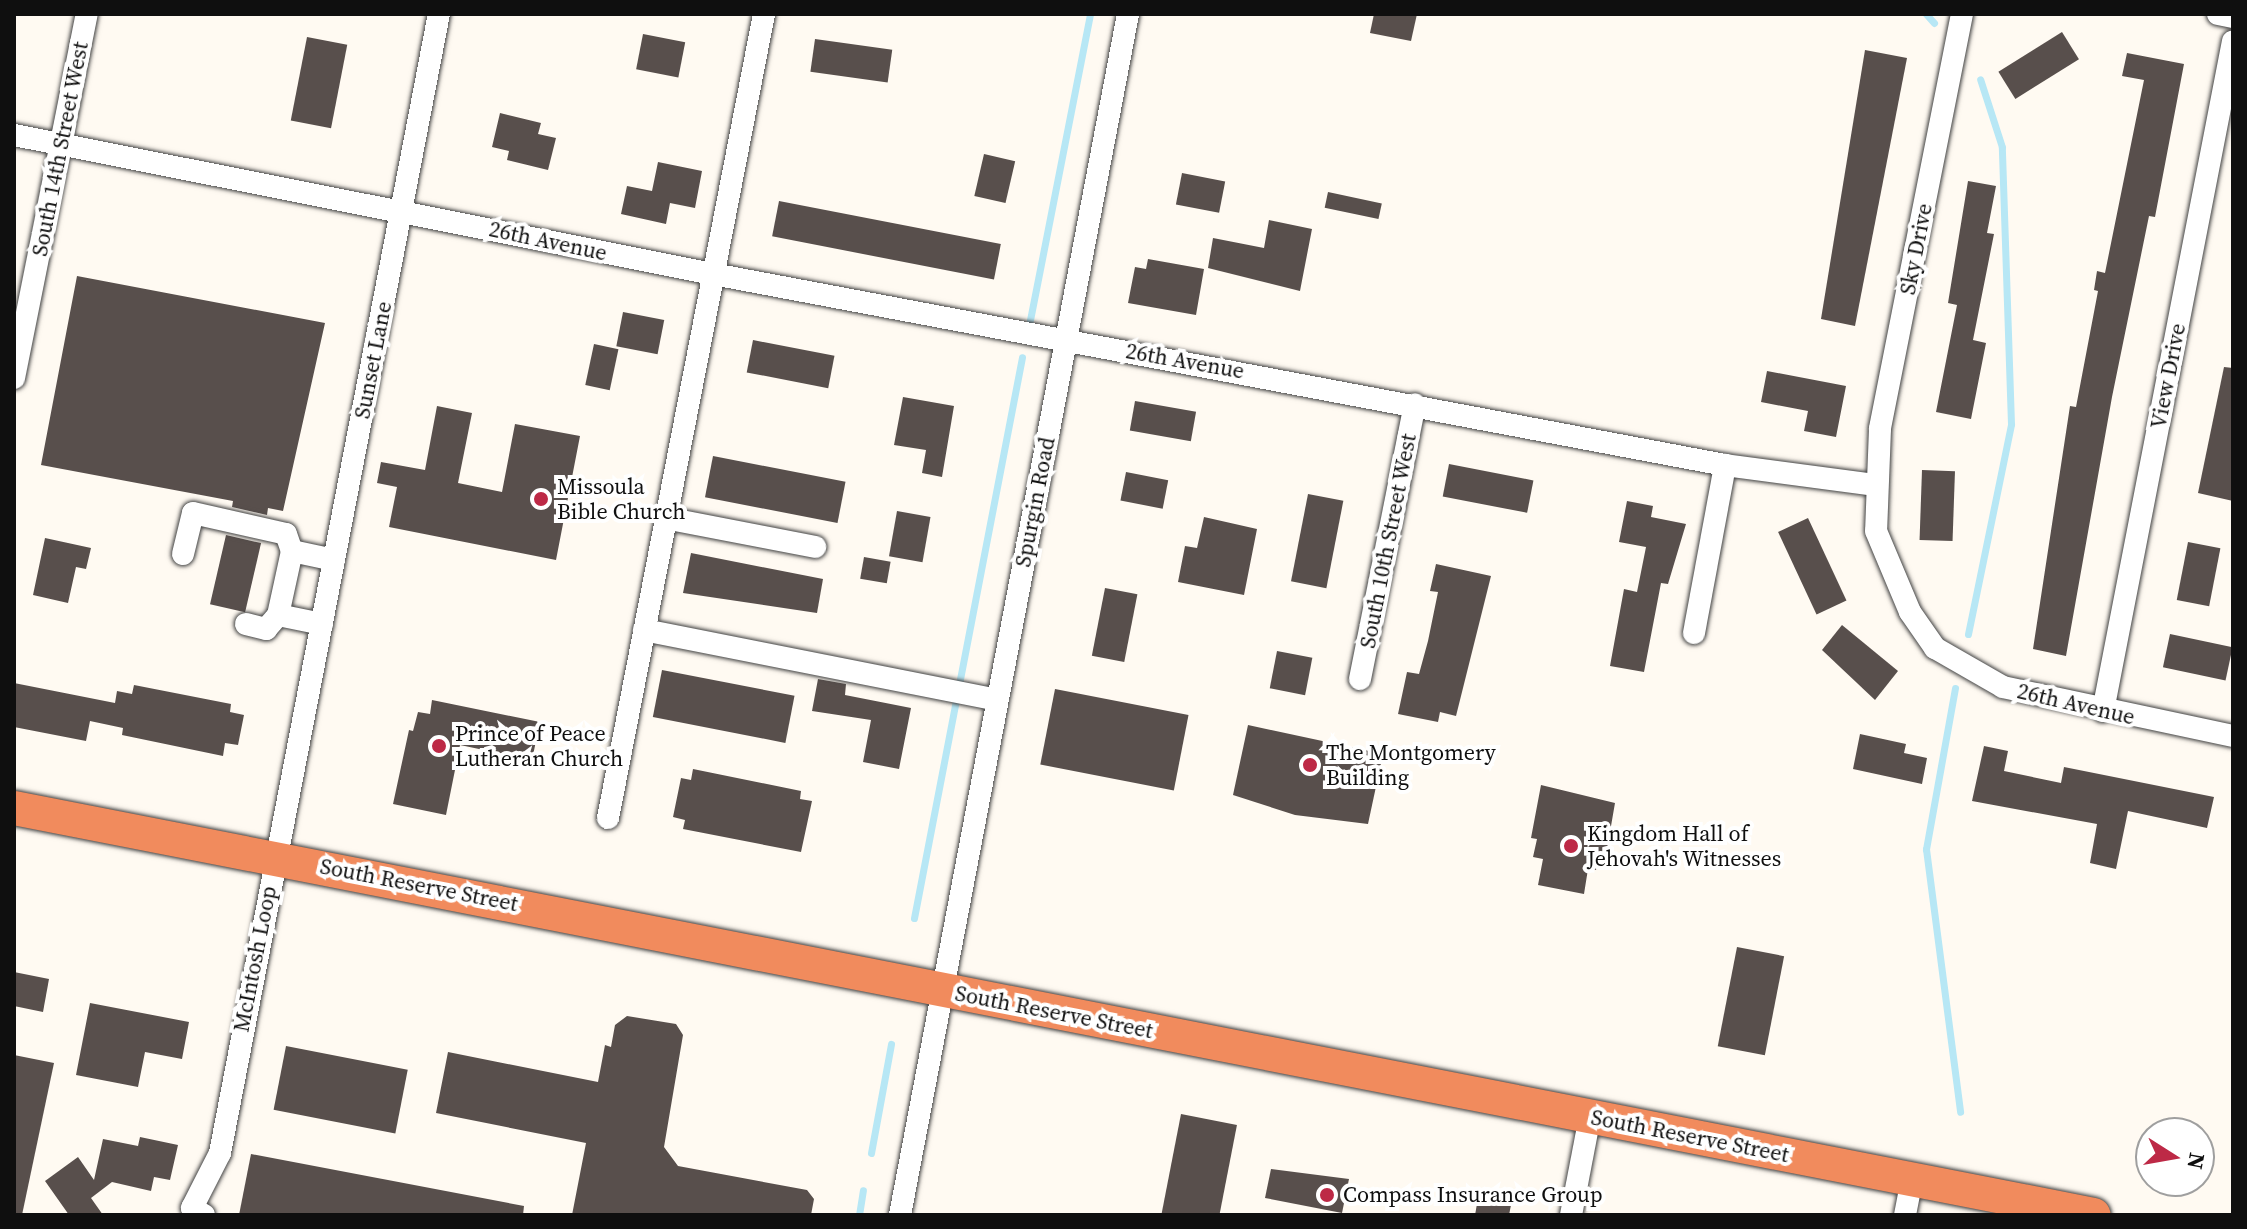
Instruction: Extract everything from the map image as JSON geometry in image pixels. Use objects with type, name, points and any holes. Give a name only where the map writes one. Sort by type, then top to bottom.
[{"type":"highway","name":"South Reserve Street","points":[[14,808],[2094,1215]]},
{"type":"street","name":"South 14th Street West","points":[[14,378],[87,14]]},
{"type":"street","name":"Sunset Lane","points":[[306,705],[439,14]]},
{"type":"street","points":[[608,818],[764,14]]},
{"type":"street","name":"Spurgin Road","points":[[900,1215],[1128,14]]},
{"type":"street","name":"Sky Drive","points":[[1875,485],[1880,429],[1962,14]]},
{"type":"street","points":[[2218,14],[2233,17]]},
{"type":"street","name":"View Drive","points":[[2103,711],[2233,41]]},
{"type":"street","name":"26th Avenue","points":[[14,135],[713,274],[1415,404],[1725,465],[1875,485],[1876,531],[1910,612],[1935,648],[2003,687],[2103,711],[2233,736]]},
{"type":"street","name":"South 10th Street West","points":[[1360,679],[1415,404]]},
{"type":"street","points":[[1694,633],[1725,465]]},
{"type":"street","points":[[183,554],[193,513],[286,534],[292,551],[278,615],[266,629],[246,624]]},
{"type":"street","points":[[665,518],[815,547]]},
{"type":"street","points":[[292,551],[334,560]]},
{"type":"street","points":[[278,615],[322,624]]},
{"type":"street","points":[[644,630],[997,700]]},
{"type":"street","name":"McIntosh Loop","points":[[192,1213],[220,1153],[306,705]]},
{"type":"street","points":[[1571,1215],[1590,1116]]},
{"type":"street","points":[[1905,1215],[1912,1179]]},
{"type":"building","points":[[1374,14],[1417,14],[1411,41],[1370,33]]},
{"type":"building","points":[[2062,32],[2079,59],[2015,99],[1998,72]]},
{"type":"building","points":[[643,34],[685,42],[678,78],[636,69]]},
{"type":"building","points":[[307,37],[347,45],[331,128],[291,120]]},
{"type":"building","points":[[815,39],[892,50],[888,83],[810,72]]},
{"type":"building","points":[[1865,50],[1907,58],[1855,326],[1821,319]]},
{"type":"building","points":[[2127,53],[2184,64],[2155,217],[2149,216],[2112,397],[2066,656],[2033,649],[2070,406],[2076,407],[2098,291],[2094,290],[2097,271],[2105,273],[2144,80],[2122,76]]},
{"type":"building","points":[[500,113],[541,123],[538,134],[556,138],[548,170],[507,160],[509,151],[492,147]]},
{"type":"building","points":[[984,154],[1015,161],[1006,203],[974,196]]},
{"type":"building","points":[[658,162],[702,171],[695,208],[670,203],[666,224],[621,214],[627,186],[652,191]]},
{"type":"building","points":[[1182,173],[1225,181],[1219,213],[1176,204]]},
{"type":"building","points":[[1968,181],[1996,186],[1987,233],[1994,234],[1973,340],[1986,343],[1971,419],[1936,412],[1957,305],[1948,303]]},
{"type":"building","points":[[1328,192],[1382,203],[1378,219],[1325,208]]},
{"type":"building","points":[[779,201],[1001,244],[994,279],[772,236]]},
{"type":"building","points":[[1269,220],[1312,229],[1300,291],[1208,268],[1213,238],[1264,248]]},
{"type":"building","points":[[1148,259],[1204,269],[1196,315],[1128,303],[1135,267],[1146,269]]},
{"type":"building","points":[[77,276],[325,323],[283,511],[268,508],[267,515],[232,507],[233,501],[41,465]]},
{"type":"building","points":[[623,312],[664,320],[658,354],[616,346]]},
{"type":"building","points":[[753,340],[834,356],[828,388],[747,372]]},
{"type":"building","points":[[594,344],[618,349],[610,390],[585,385]]},
{"type":"building","points":[[2224,367],[2233,368],[2233,501],[2198,493]]},
{"type":"building","points":[[1767,371],[1846,386],[1836,437],[1804,431],[1808,411],[1761,402]]},
{"type":"building","points":[[903,397],[954,406],[942,477],[922,473],[926,450],[894,445]]},
{"type":"building","points":[[1135,401],[1196,412],[1191,441],[1130,431]]},
{"type":"building","points":[[437,406],[472,413],[458,483],[502,492],[515,424],[580,436],[556,560],[389,527],[397,487],[377,483],[381,462],[425,470]]},
{"type":"building","points":[[713,456],[846,482],[838,523],[705,497]]},
{"type":"building","points":[[1449,464],[1533,480],[1527,513],[1443,496]]},
{"type":"building","points":[[1922,470],[1955,471],[1953,541],[1920,540]]},
{"type":"building","points":[[1126,472],[1168,480],[1163,509],[1120,500]]},
{"type":"building","points":[[1308,494],[1343,501],[1326,588],[1291,581]]},
{"type":"building","points":[[1627,501],[1653,506],[1651,517],[1686,524],[1668,584],[1661,583],[1644,672],[1610,666],[1624,589],[1637,592],[1646,547],[1619,542]]},
{"type":"building","points":[[897,511],[930,517],[922,562],[889,556]]},
{"type":"building","points":[[1204,517],[1257,529],[1244,595],[1178,582],[1185,546],[1197,548]]},
{"type":"building","points":[[1808,518],[1846,600],[1817,614],[1778,532]]},
{"type":"building","points":[[226,535],[261,543],[245,612],[210,604]]},
{"type":"building","points":[[45,538],[91,548],[86,569],[76,567],[68,603],[33,595]]},
{"type":"building","points":[[2188,542],[2220,548],[2209,606],[2177,600]]},
{"type":"building","points":[[691,553],[823,579],[817,613],[683,593]]},
{"type":"building","points":[[864,557],[891,562],[887,583],[860,579]]},
{"type":"building","points":[[1436,564],[1491,576],[1456,716],[1440,712],[1438,722],[1398,714],[1407,672],[1419,674],[1428,641],[1438,592],[1430,591]]},
{"type":"building","points":[[1105,588],[1137,594],[1124,662],[1092,656]]},
{"type":"building","points":[[1842,625],[1898,671],[1875,700],[1822,650]]},
{"type":"building","points":[[2170,634],[2233,647],[2226,681],[2163,667]]},
{"type":"building","points":[[1277,651],[1312,658],[1305,695],[1270,688]]},
{"type":"building","points":[[662,670],[795,696],[785,743],[653,717]]},
{"type":"building","points":[[818,679],[846,684],[845,695],[911,708],[899,769],[863,762],[871,720],[812,711]]},
{"type":"building","points":[[14,683],[115,703],[117,691],[132,694],[134,685],[231,704],[230,712],[244,715],[238,745],[225,743],[223,756],[122,735],[123,728],[90,721],[86,741],[14,727]]},
{"type":"building","points":[[1055,689],[1189,715],[1174,791],[1040,765]]},
{"type":"building","points":[[432,700],[540,722],[532,760],[460,745],[446,815],[393,804],[409,730],[413,731],[418,712],[430,714]]},
{"type":"building","name":"The Montgomery Building","points":[[1248,725],[1383,754],[1368,824],[1295,815],[1233,795]]},
{"type":"building","points":[[1860,734],[1906,744],[1904,753],[1927,758],[1922,784],[1853,769]]},
{"type":"building","points":[[1984,746],[2008,751],[2004,771],[2061,783],[2064,767],[2214,797],[2207,828],[2128,811],[2116,869],[2090,863],[2097,824],[1972,801]]},
{"type":"building","points":[[693,769],[801,791],[800,799],[812,801],[801,852],[683,829],[685,820],[673,817],[681,778],[691,780]]},
{"type":"building","name":"Kingdom Hall of Jehovah's Witnesses","points":[[1541,785],[1615,803],[1606,855],[1599,854],[1596,870],[1588,869],[1584,894],[1538,885],[1543,859],[1533,857],[1537,839],[1531,838]]},
{"type":"building","points":[[1737,947],[1784,956],[1765,1055],[1718,1046]]},
{"type":"building","points":[[14,972],[49,979],[43,1012],[14,1006]]},
{"type":"building","points":[[90,1003],[189,1022],[182,1059],[145,1052],[138,1087],[76,1075]]},
{"type":"building","points":[[627,1016],[676,1024],[683,1035],[664,1147],[678,1166],[807,1190],[814,1199],[811,1215],[572,1215],[586,1143],[436,1113],[448,1052],[598,1082],[605,1045],[611,1047],[615,1025]]},
{"type":"building","points":[[286,1046],[408,1070],[395,1133],[274,1110]]},
{"type":"building","points":[[14,1055],[54,1063],[22,1215],[14,1214]]},
{"type":"building","points":[[1181,1114],[1237,1125],[1219,1215],[1161,1215]]},
{"type":"building","points":[[140,1137],[178,1145],[170,1180],[154,1177],[151,1191],[112,1182],[91,1198],[103,1215],[69,1215],[45,1181],[78,1157],[94,1180],[103,1139],[138,1146]]},
{"type":"building","points":[[251,1154],[524,1206],[523,1215],[239,1215]]},
{"type":"building","points":[[1271,1169],[1349,1179],[1342,1213],[1265,1198]]},
{"type":"building","points":[[1479,1193],[1512,1200],[1509,1215],[1475,1215]]},
{"type":"waterway","points":[[1030,320],[1090,14]]},
{"type":"waterway","points":[[1926,14],[1934,23]]},
{"type":"waterway","points":[[1968,634],[2011,424],[2002,147],[1980,79]]},
{"type":"waterway","points":[[914,918],[1022,357]]},
{"type":"waterway","points":[[1955,688],[1926,849],[1960,1112]]},
{"type":"waterway","points":[[871,1153],[891,1044]]},
{"type":"waterway","points":[[859,1215],[863,1190]]},
{"type":"place","name":"Missoula Bible Church","points":[[541,499]]},
{"type":"place","name":"Prince of Peace Lutheran Church","points":[[439,746]]},
{"type":"place","name":"The Montgomery Building","points":[[1310,765]]},
{"type":"place","name":"Kingdom Hall of Jehovah's Witnesses","points":[[1571,846]]},
{"type":"place","name":"Compass Insurance Group","points":[[1327,1195]]}]
